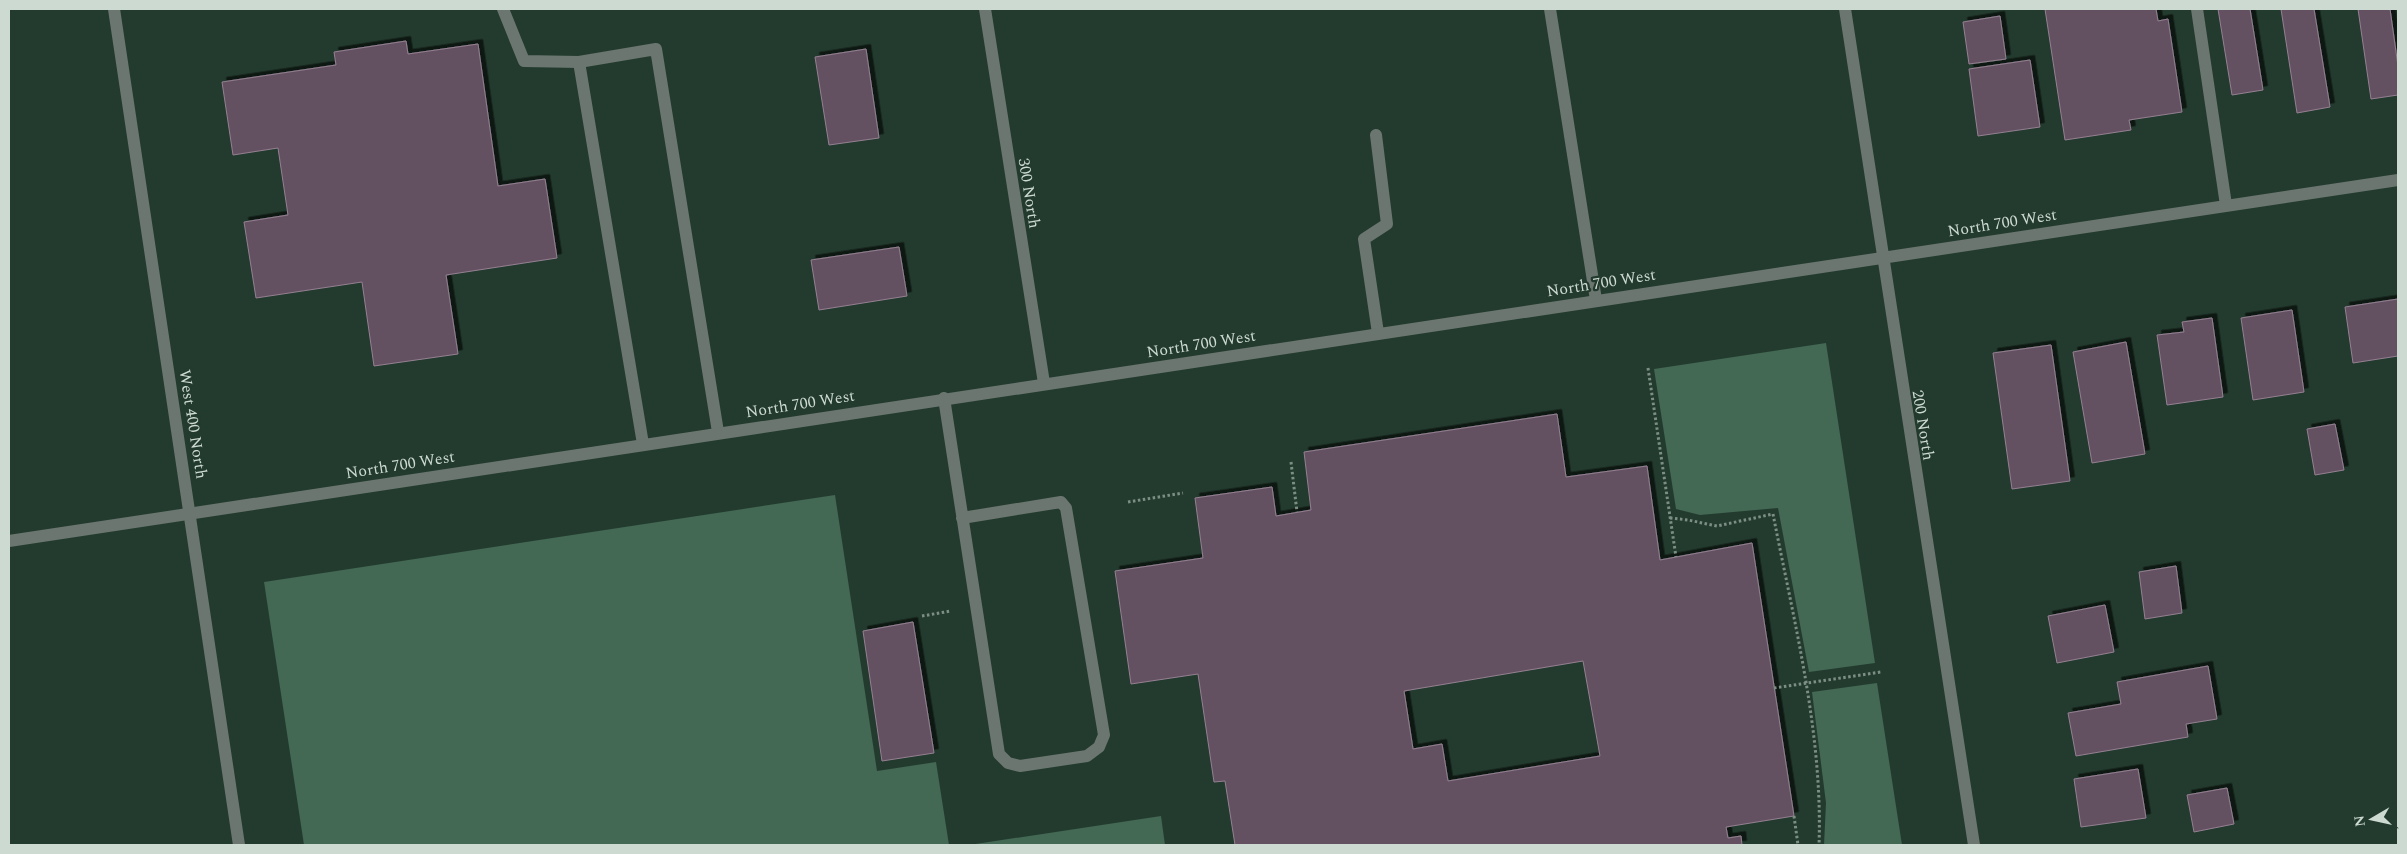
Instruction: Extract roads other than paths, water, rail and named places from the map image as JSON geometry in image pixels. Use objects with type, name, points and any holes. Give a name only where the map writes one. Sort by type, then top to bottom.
[{"type":"street","name":"West 400 North","points":[[114,9],[191,512],[239,845]]},
{"type":"street","points":[[503,9],[524,60],[579,62],[656,49],[718,432]]},
{"type":"street","name":"300 North","points":[[985,9],[1044,383]]},
{"type":"street","points":[[1550,9],[1596,300]]},
{"type":"street","name":"200 North","points":[[1845,9],[1974,845]]},
{"type":"street","points":[[2196,9],[2226,205]]},
{"type":"street","points":[[579,62],[643,444]]},
{"type":"street","points":[[1376,135],[1387,224],[1364,239],[1378,333]]},
{"type":"street","name":"North 700 West","points":[[9,540],[2398,180]]},
{"type":"street","points":[[944,398],[962,518],[999,754],[1008,763],[1020,766],[1087,756],[1099,747],[1104,735],[1066,508],[1061,502],[962,518]]}]
